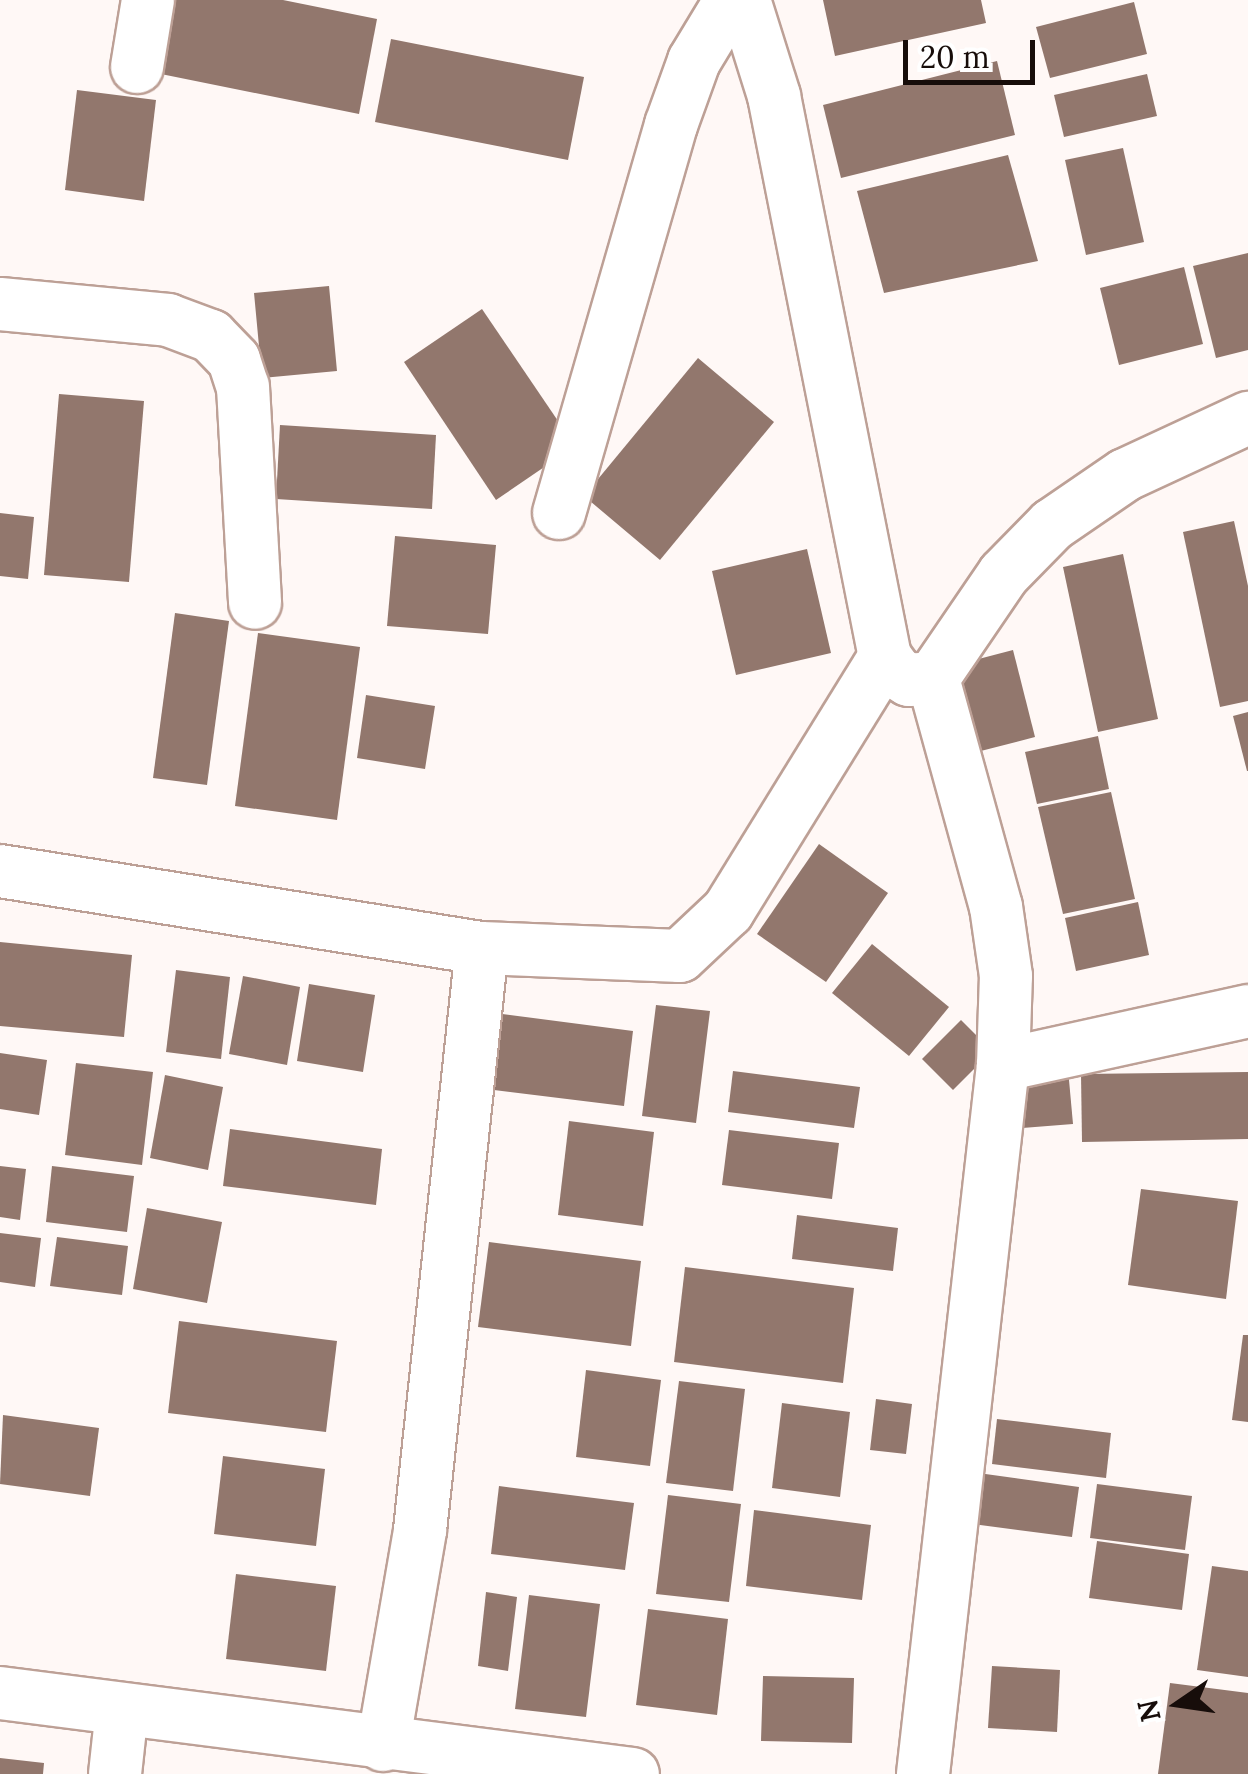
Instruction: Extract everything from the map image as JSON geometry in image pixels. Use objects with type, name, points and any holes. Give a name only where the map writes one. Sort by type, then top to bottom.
[{"type":"street","points":[[136,67],[148,0]]},
{"type":"street","points":[[560,513],[670,125],[694,62],[731,0]]},
{"type":"street","points":[[744,0],[778,114],[885,657],[909,680],[933,678]]},
{"type":"street","points":[[0,304],[168,320],[211,336],[234,360],[243,387],[255,604]]},
{"type":"street","points":[[923,1774],[1003,1065],[1006,976],[996,907],[933,678],[1004,574],[1052,525],[1124,475],[1248,418]]},
{"type":"street","points":[[0,872],[482,948],[680,956],[728,911],[885,657]]},
{"type":"street","points":[[383,1745],[420,1530],[482,948]]},
{"type":"street","points":[[1003,1065],[1248,1011]]},
{"type":"street","points":[[0,1694],[634,1774]]},
{"type":"street","points":[[115,1774],[122,1710]]},
{"type":"building","points":[[170,0],[283,0],[377,19],[359,114],[156,73]]},
{"type":"building","points":[[823,0],[981,0],[986,23],[835,56]]},
{"type":"building","points":[[1134,2],[1147,54],[1050,78],[1036,27]]},
{"type":"building","points":[[391,39],[584,77],[568,160],[375,122]]},
{"type":"building","points":[[997,61],[1015,135],[841,178],[823,105]]},
{"type":"building","points":[[1147,74],[1157,116],[1064,137],[1054,95]]},
{"type":"building","points":[[77,90],[156,100],[144,201],[65,190]]},
{"type":"building","points":[[1123,148],[1144,242],[1086,255],[1065,160]]},
{"type":"building","points":[[1008,155],[1038,261],[884,293],[857,191]]},
{"type":"building","points":[[1248,253],[1248,350],[1216,358],[1193,266]]},
{"type":"building","points":[[1184,267],[1203,344],[1119,365],[1100,288]]},
{"type":"building","points":[[329,286],[337,371],[262,378],[254,293]]},
{"type":"building","points":[[482,309],[575,446],[496,500],[404,362]]},
{"type":"building","points":[[698,358],[774,422],[660,560],[584,496]]},
{"type":"building","points":[[59,394],[144,401],[129,582],[44,575]]},
{"type":"building","points":[[280,425],[436,435],[432,509],[276,499]]},
{"type":"building","points":[[0,513],[34,517],[28,579],[0,576]]},
{"type":"building","points":[[1234,521],[1248,586],[1248,701],[1220,707],[1183,532]]},
{"type":"building","points":[[395,536],[496,545],[488,634],[387,626]]},
{"type":"building","points":[[807,549],[831,653],[736,675],[712,571]]},
{"type":"building","points":[[1123,554],[1158,719],[1098,732],[1063,567]]},
{"type":"building","points":[[175,613],[229,621],[207,785],[153,778]]},
{"type":"building","points":[[258,633],[360,647],[337,820],[235,806]]},
{"type":"building","points":[[1013,650],[1035,737],[969,754],[948,667]]},
{"type":"building","points":[[366,695],[435,706],[425,769],[357,758]]},
{"type":"building","points":[[1248,712],[1248,771],[1247,771],[1233,716]]},
{"type":"building","points":[[1098,736],[1109,789],[1037,804],[1025,752]]},
{"type":"building","points":[[1111,792],[1135,899],[1063,914],[1038,807]]},
{"type":"building","points":[[819,844],[888,893],[826,982],[757,934]]},
{"type":"building","points":[[1138,902],[1149,955],[1076,971],[1065,918]]},
{"type":"building","points":[[0,942],[132,955],[124,1037],[0,1026]]},
{"type":"building","points":[[872,944],[949,1007],[909,1056],[832,993]]},
{"type":"building","points":[[176,970],[230,977],[221,1059],[166,1052]]},
{"type":"building","points":[[243,976],[300,987],[287,1065],[229,1054]]},
{"type":"building","points":[[309,984],[375,995],[363,1072],[297,1061]]},
{"type":"building","points":[[656,1005],[710,1011],[696,1123],[642,1116]]},
{"type":"building","points":[[487,1012],[633,1031],[624,1106],[478,1088]]},
{"type":"building","points":[[961,1020],[992,1051],[953,1090],[922,1059]]},
{"type":"building","points":[[0,1053],[47,1060],[39,1115],[0,1109]]},
{"type":"building","points":[[76,1063],[153,1072],[142,1165],[65,1155]]},
{"type":"building","points":[[1068,1069],[1073,1124],[1011,1129],[1006,1075]]},
{"type":"building","points":[[733,1071],[860,1087],[854,1128],[728,1112]]},
{"type":"building","points":[[1248,1072],[1248,1139],[1082,1142],[1081,1074]]},
{"type":"building","points":[[165,1075],[223,1087],[208,1170],[150,1158]]},
{"type":"building","points":[[569,1121],[654,1132],[643,1226],[558,1215]]},
{"type":"building","points":[[230,1129],[382,1149],[376,1205],[223,1186]]},
{"type":"building","points":[[729,1130],[839,1143],[832,1199],[722,1185]]},
{"type":"building","points":[[0,1166],[26,1169],[20,1220],[0,1217]]},
{"type":"building","points":[[52,1166],[134,1176],[127,1232],[46,1222]]},
{"type":"building","points":[[1141,1189],[1238,1201],[1226,1299],[1128,1285]]},
{"type":"building","points":[[147,1208],[222,1222],[207,1303],[133,1289]]},
{"type":"building","points":[[797,1215],[898,1228],[893,1271],[792,1259]]},
{"type":"building","points":[[0,1233],[41,1238],[35,1287],[0,1282]]},
{"type":"building","points":[[57,1237],[128,1246],[122,1295],[50,1286]]},
{"type":"building","points":[[489,1242],[641,1261],[631,1346],[478,1327]]},
{"type":"building","points":[[685,1267],[854,1288],[843,1383],[674,1362]]},
{"type":"building","points":[[179,1321],[337,1341],[326,1432],[168,1413]]},
{"type":"building","points":[[1243,1335],[1248,1335],[1248,1422],[1232,1420]]},
{"type":"building","points":[[586,1370],[661,1380],[650,1466],[576,1457]]},
{"type":"building","points":[[679,1381],[745,1389],[733,1491],[666,1483]]},
{"type":"building","points":[[876,1399],[912,1404],[906,1454],[870,1450]]},
{"type":"building","points":[[782,1403],[850,1412],[840,1497],[772,1488]]},
{"type":"building","points":[[3,1415],[99,1428],[90,1496],[0,1484]]},
{"type":"building","points":[[997,1419],[1111,1433],[1106,1478],[992,1464]]},
{"type":"building","points":[[223,1456],[325,1469],[316,1546],[214,1534]]},
{"type":"building","points":[[971,1472],[1079,1487],[1072,1537],[965,1523]]},
{"type":"building","points":[[1097,1484],[1192,1496],[1185,1550],[1090,1538]]},
{"type":"building","points":[[499,1486],[634,1503],[625,1570],[491,1554]]},
{"type":"building","points":[[668,1495],[741,1504],[729,1602],[656,1594]]},
{"type":"building","points":[[754,1510],[871,1525],[862,1600],[746,1586]]},
{"type":"building","points":[[1097,1541],[1189,1554],[1182,1610],[1089,1598]]},
{"type":"building","points":[[1212,1566],[1248,1571],[1248,1677],[1197,1670]]},
{"type":"building","points":[[236,1574],[336,1586],[326,1671],[226,1659]]},
{"type":"building","points":[[486,1592],[517,1597],[508,1671],[478,1666]]},
{"type":"building","points":[[529,1595],[600,1604],[586,1717],[515,1709]]},
{"type":"building","points":[[648,1609],[728,1619],[717,1715],[636,1705]]},
{"type":"building","points":[[992,1666],[1060,1670],[1057,1732],[988,1728]]},
{"type":"building","points":[[763,1676],[854,1678],[852,1743],[761,1741]]},
{"type":"building","points":[[1170,1683],[1248,1693],[1248,1774],[1158,1774]]},
{"type":"building","points":[[0,1758],[44,1763],[43,1774],[0,1774]]}]
